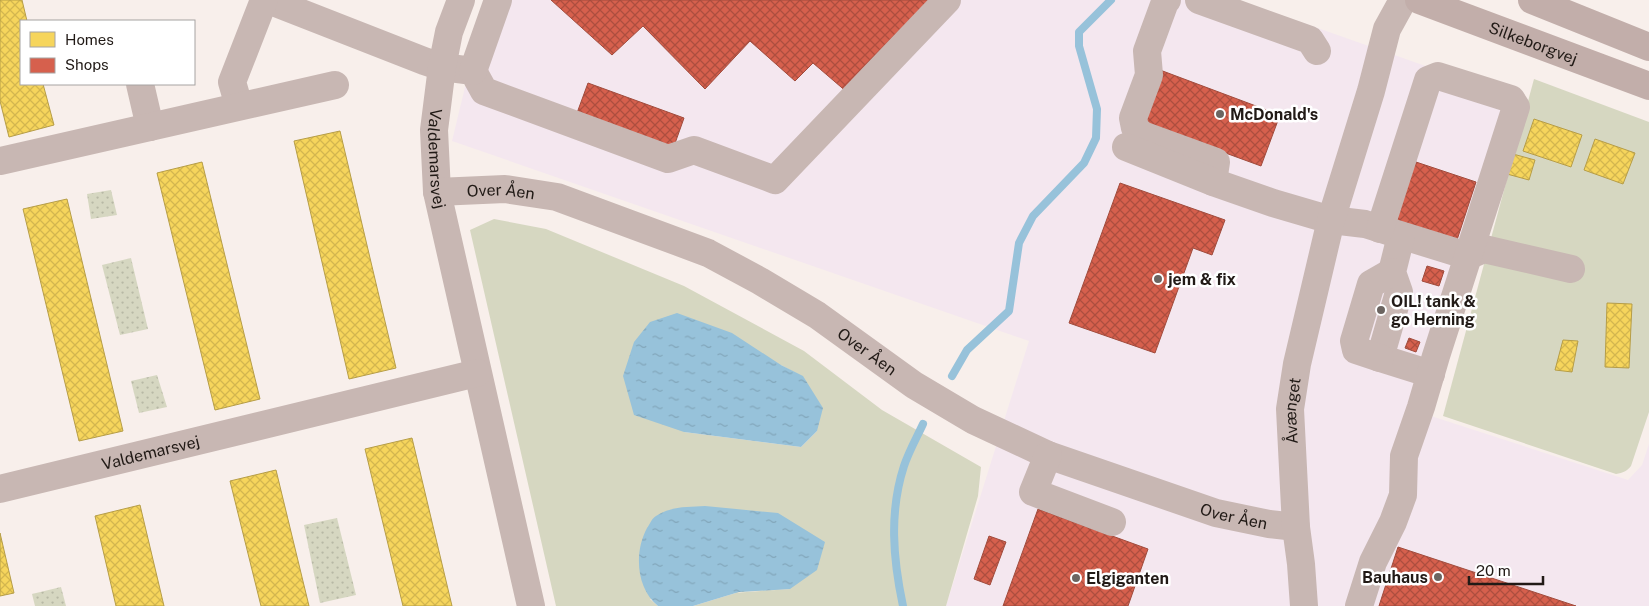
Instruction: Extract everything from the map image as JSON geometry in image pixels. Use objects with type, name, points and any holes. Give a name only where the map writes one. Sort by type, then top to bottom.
[{"type":"main road","name":"Silkeborgvej","points":[[1419,0],[1649,86]]},
{"type":"main road","points":[[1532,0],[1649,47]]},
{"type":"street","points":[[442,67],[449,32],[461,0]]},
{"type":"street","points":[[498,0],[473,71],[484,91],[668,159],[694,150],[775,180],[947,0]]},
{"type":"street","points":[[1167,0],[1147,51],[1148,75],[1133,118],[1135,128],[1142,135],[1216,162],[1213,182]]},
{"type":"street","points":[[1148,68],[1163,56],[1184,0]]},
{"type":"street","points":[[1199,0],[1310,40],[1317,51]]},
{"type":"street","name":"Åvænget","points":[[1304,606],[1296,527],[1290,409],[1303,334],[1331,220],[1371,92],[1387,29],[1403,0]]},
{"type":"street","points":[[239,106],[232,82],[275,2],[442,67],[473,71]]},
{"type":"street","name":"Valdemarsvej","points":[[442,67],[434,130],[437,192],[531,606]]},
{"type":"street","points":[[1359,606],[1373,562],[1393,522],[1402,495],[1404,456],[1420,411],[1516,107],[1511,99],[1438,76],[1428,80],[1390,233],[1392,272],[1399,292],[1380,358],[1431,374]]},
{"type":"street","points":[[140,85],[150,127]]},
{"type":"street","points":[[0,161],[335,85]]},
{"type":"street","points":[[1126,147],[1213,182],[1273,203],[1331,220],[1365,224],[1468,256],[1484,248],[1571,269]]},
{"type":"street","name":"Over Åen","points":[[437,192],[505,189],[557,197],[708,253],[817,315],[914,385],[939,400],[973,420],[1048,455],[1216,513],[1269,524],[1296,527]]},
{"type":"street","name":"Valdemarsvej","points":[[0,489],[477,373]]},
{"type":"street","points":[[1048,455],[1033,492],[1112,522]]},
{"type":"shaded area","points":[[486,0],[1238,0],[1525,101],[1431,416],[1628,480],[1642,465],[1649,444],[1649,606],[946,606],[1029,341],[452,141]]},
{"type":"green space","points":[[1534,79],[1649,122],[1649,412],[1631,466],[1618,474],[1443,416]]},
{"type":"green space","points":[[111,190],[117,215],[91,219],[87,194]]},
{"type":"green space","points":[[494,219],[546,229],[684,286],[804,351],[882,410],[981,467],[978,496],[946,606],[693,606],[736,593],[650,599],[658,606],[556,606],[470,230]],"holes":[[[781,365],[803,377],[817,431],[801,447],[684,432]]]},
{"type":"green space","points":[[131,258],[148,329],[120,335],[102,265]]},
{"type":"green space","points":[[157,375],[167,407],[139,413],[131,381]]},
{"type":"green space","points":[[337,518],[356,595],[320,603],[304,525]]},
{"type":"green space","points":[[61,587],[66,606],[35,606],[32,594]]},
{"type":"water","points":[[677,313],[732,333],[781,365],[803,376],[823,408],[817,431],[801,447],[684,432],[634,415],[623,376],[634,342],[650,322]]},
{"type":"water","points":[[705,506],[778,513],[825,542],[817,570],[790,589],[739,592],[693,606],[658,606],[645,590],[639,569],[640,548],[647,528],[655,517],[668,510]]},
{"type":"building: Homes","points":[[0,0],[22,0],[27,20],[20,20],[20,85],[43,85],[54,125],[9,137],[0,101]]},
{"type":"building: Homes","points":[[1534,119],[1582,135],[1571,167],[1523,151]]},
{"type":"building: Homes","points":[[340,131],[396,368],[349,379],[294,141]]},
{"type":"building: Homes","points":[[1595,139],[1635,153],[1623,184],[1584,170]]},
{"type":"building: Homes","points":[[1513,154],[1535,160],[1529,180],[1507,174]]},
{"type":"building: Homes","points":[[202,162],[260,399],[215,410],[157,173]]},
{"type":"building: Homes","points":[[67,199],[123,431],[79,441],[23,209]]},
{"type":"building: Homes","points":[[1607,303],[1632,304],[1629,368],[1605,367]]},
{"type":"building: Homes","points":[[1563,340],[1578,341],[1572,372],[1555,370]]},
{"type":"building: Homes","points":[[412,438],[452,606],[403,606],[365,449]]},
{"type":"building: Homes","points":[[276,470],[309,606],[261,606],[230,481]]},
{"type":"building: Homes","points":[[140,505],[164,606],[116,606],[95,516]]},
{"type":"building: Homes","points":[[0,533],[14,593],[0,596]]},
{"type":"building: Shops","points":[[551,0],[936,0],[848,93],[813,63],[795,81],[750,41],[705,89],[643,26],[612,55]]},
{"type":"building: Shops","points":[[1160,70],[1280,115],[1261,166],[1141,122]]},
{"type":"building: Shops","points":[[588,83],[684,118],[673,149],[577,113]]},
{"type":"building: Shops","points":[[1413,161],[1476,182],[1456,243],[1393,222]]},
{"type":"building: Shops","points":[[1120,183],[1225,220],[1212,255],[1193,248],[1155,353],[1069,323]]},
{"type":"building: Shops","points":[[1427,266],[1444,271],[1439,286],[1422,281]]},
{"type":"building: Shops","points":[[1409,338],[1420,342],[1416,352],[1405,348]]},
{"type":"building: Shops","name":"Elgiganten","points":[[1038,509],[1148,549],[1128,606],[1003,606]]},
{"type":"building: Shops","points":[[989,536],[1006,542],[990,585],[974,579]]},
{"type":"building: Shops","name":"Bauhaus","points":[[1398,547],[1576,606],[1379,606]]},
{"type":"waterway","points":[[952,376],[967,350],[1009,311],[1019,243],[1033,216],[1084,163],[1096,138],[1097,109],[1079,46],[1079,32],[1111,0]]},
{"type":"waterway","points":[[903,606],[895,553],[894,518],[899,483],[904,466],[923,424]]},
{"type":"place","name":"McDonald's","points":[[1220,114]]},
{"type":"place","name":"jem & fix","points":[[1158,279]]},
{"type":"place","name":"OIL! tank & go Herning","points":[[1381,310]]},
{"type":"place","name":"Bauhaus","points":[[1438,577]]},
{"type":"place","name":"Elgiganten","points":[[1076,578]]}]
